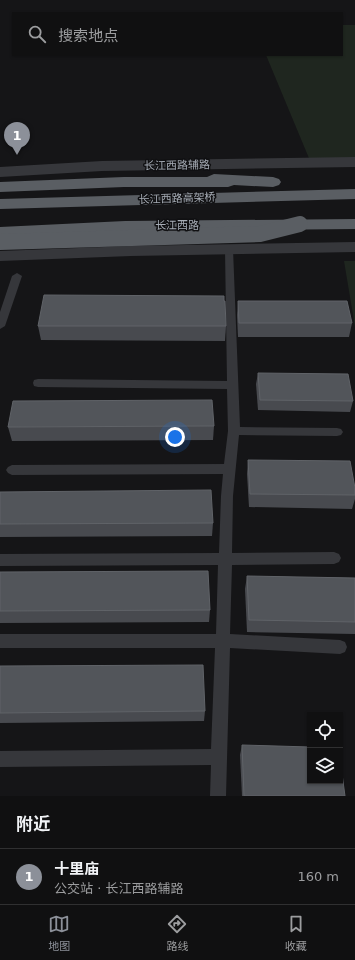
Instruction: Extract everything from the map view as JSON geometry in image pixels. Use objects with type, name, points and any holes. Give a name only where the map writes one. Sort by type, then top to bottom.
[{"type":"highway","points":[[0,179],[112,175],[273,182]]},
{"type":"highway","points":[[0,187],[124,182],[355,181]]},
{"type":"highway","name":"长江西路高架桥","points":[[0,204],[355,194]]},
{"type":"highway","name":"长江西路高架桥","points":[[0,219],[117,214],[355,213]]},
{"type":"highway","points":[[0,242],[260,234],[300,224]]},
{"type":"highway","name":"长江西路","points":[[0,232],[125,226],[355,224]]},
{"type":"street","name":"长江西路辅路","points":[[0,172],[102,166],[355,162]]},
{"type":"street","points":[[0,256],[355,247]]},
{"type":"lane","points":[[218,796],[227,496],[234,430],[229,249]]},
{"type":"lane","points":[[0,326],[17,276]]},
{"type":"lane","points":[[38,383],[233,385]]},
{"type":"lane","points":[[234,430],[337,432]]},
{"type":"lane","points":[[12,470],[230,469]]},
{"type":"lane","points":[[0,560],[334,558]]},
{"type":"lane","points":[[0,641],[223,641],[340,647]]},
{"type":"lane","points":[[0,759],[219,757]]},
{"type":"shaded area","points":[[343,25],[355,25],[355,162],[311,163],[266,56],[343,56]]},
{"type":"shaded area","points":[[344,261],[355,261],[355,327]]},
{"type":"building","points":[[44,295],[224,296],[226,326],[38,326]]},
{"type":"building","points":[[238,301],[347,301],[352,323],[239,323]]},
{"type":"building","points":[[258,373],[348,374],[353,401],[260,400]]},
{"type":"building","points":[[212,400],[214,426],[8,427],[13,401]]},
{"type":"building","points":[[248,460],[350,461],[355,495],[250,494]]},
{"type":"building","points":[[211,490],[213,523],[0,524],[0,492]]},
{"type":"building","points":[[208,571],[210,610],[0,611],[0,572]]},
{"type":"building","points":[[247,576],[355,578],[355,622],[249,620]]},
{"type":"building","points":[[203,665],[205,711],[0,713],[0,666]]},
{"type":"building","points":[[242,745],[307,747],[307,784],[343,784],[343,781],[345,796],[244,796]]},
{"type":"place","name":"十里庙","points":[[17,155]]}]
